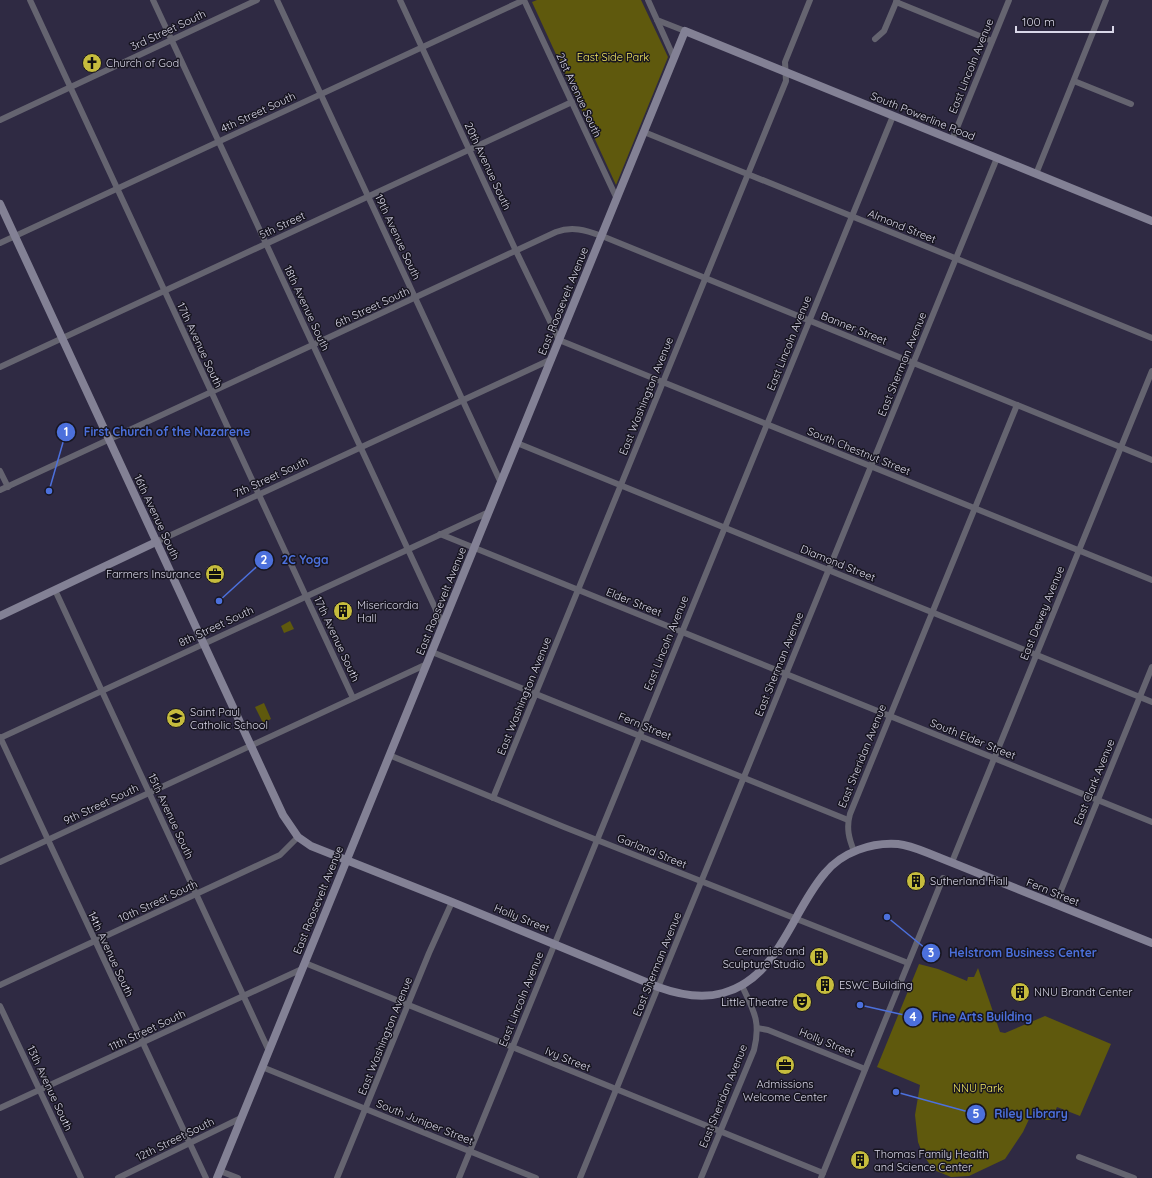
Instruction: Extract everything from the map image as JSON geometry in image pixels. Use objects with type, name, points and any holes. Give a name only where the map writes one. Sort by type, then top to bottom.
[{"type":"street","name":"17th Avenue South","points":[[30,0],[116,189],[212,392],[353,698]]},
{"type":"street","name":"18th Avenue South","points":[[153,0],[443,625]]},
{"type":"street","name":"3rd Street South","points":[[0,120],[257,0]]},
{"type":"street","name":"19th Avenue South","points":[[277,0],[501,483]]},
{"type":"street","name":"20th Avenue South","points":[[400,0],[516,251],[559,340]]},
{"type":"street","name":"4th Street South","points":[[0,243],[524,0]]},
{"type":"street","name":"21st Avenue South","points":[[524,0],[617,199]]},
{"type":"street","points":[[648,0],[674,58]]},
{"type":"street","name":"East Washington Avenue","points":[[493,798],[786,81],[785,62],[810,0]]},
{"type":"street","name":"East Lincoln Avenue","points":[[952,140],[1009,0]]},
{"type":"street","points":[[1036,174],[1106,0]]},
{"type":"street","points":[[875,39],[884,31],[896,1],[992,41]]},
{"type":"street","points":[[657,20],[685,31]]},
{"type":"street","name":"South Powerline Road","points":[[685,31],[1152,221]]},
{"type":"street","name":"East Roosevelt Avenue","points":[[219,1174],[346,859],[685,31]]},
{"type":"street","points":[[1074,81],[1131,104]]},
{"type":"street","name":"5th Street","points":[[0,367],[572,102]]},
{"type":"street","name":"East Lincoln Avenue","points":[[459,1178],[893,116]]},
{"type":"street","name":"Almond Street","points":[[644,132],[1152,338]]},
{"type":"street","name":"East Sherman Avenue","points":[[580,1178],[997,158]]},
{"type":"street","name":"16th Avenue South","points":[[0,204],[283,815],[298,837]]},
{"type":"street","name":"6th Street South","points":[[0,490],[556,232],[576,228],[602,236]]},
{"type":"street","name":"Banner Street","points":[[602,236],[1152,460]]},
{"type":"street","name":"South Chestnut Street","points":[[559,340],[1152,580]]},
{"type":"street","name":"7th Street South","points":[[0,616],[259,494],[552,359]]},
{"type":"street","name":"East Dewey Avenue","points":[[952,862],[1152,371]]},
{"type":"street","name":"East Sheridan Avenue","points":[[854,851],[849,839],[848,820],[1017,405]]},
{"type":"street","name":"Diamond Street","points":[[517,444],[1152,702]]},
{"type":"street","points":[[0,471],[8,487]]},
{"type":"street","name":"8th Street South","points":[[0,738],[489,512]]},
{"type":"street","points":[[440,534],[474,548]]},
{"type":"street","name":"Elder Street","points":[[474,548],[786,674]]},
{"type":"street","name":"15th Avenue South","points":[[55,590],[269,1051]]},
{"type":"street","name":"Fern Street","points":[[432,652],[848,820]]},
{"type":"street","name":"9th Street South","points":[[0,862],[427,664]]},
{"type":"street","name":"East Clark Avenue","points":[[1055,905],[1152,667]]},
{"type":"street","name":"South Elder Street","points":[[786,674],[1152,822]]},
{"type":"street","name":"14th Avenue South","points":[[0,738],[189,1145],[206,1178]]},
{"type":"street","name":"Garland Street","points":[[389,755],[597,840],[908,963]]},
{"type":"street","name":"Holly Street","points":[[298,837],[311,846],[555,943],[658,987],[692,996],[713,996],[742,986]]},
{"type":"street","name":"10th Street South","points":[[0,985],[280,855],[298,837]]},
{"type":"street","name":"Fern Street","points":[[854,851],[874,845],[898,844],[917,849],[1152,944]]},
{"type":"street","points":[[742,986],[753,979],[764,968],[825,873],[834,864],[854,851]]},
{"type":"street","points":[[822,1176],[943,878]]},
{"type":"street","name":"East Washington Avenue","points":[[338,1178],[408,1005],[452,902]]},
{"type":"street","name":"11th Street South","points":[[0,1108],[243,996],[304,966]]},
{"type":"street","name":"Ivy Street","points":[[304,966],[408,1005],[616,1089],[822,1176]]},
{"type":"street","name":"East Sheridan Avenue","points":[[701,1178],[754,1050],[758,1028],[751,1006],[742,986]]},
{"type":"street","name":"13th Avenue South","points":[[0,1006],[81,1178]]},
{"type":"street","name":"Holly Street","points":[[758,1028],[768,1030],[865,1069]]},
{"type":"street","name":"South Juniper Street","points":[[262,1067],[536,1178]]},
{"type":"street","name":"12th Street South","points":[[118,1178],[189,1145],[241,1118]]},
{"type":"street","points":[[1079,1158],[1134,1178]]},
{"type":"street","points":[[219,1174],[238,1178]]},
{"type":"green space","name":"East Side Park","points":[[537,0],[641,0],[668,57],[616,185],[532,2]]},
{"type":"green space","points":[[290,621],[294,629],[284,633],[281,626]]},
{"type":"green space","points":[[264,703],[271,719],[263,723],[255,707]]},
{"type":"green space","name":"NNU Park","points":[[919,964],[938,969],[967,981],[968,977],[974,977],[978,968],[1000,1032],[1005,1033],[1045,1016],[1111,1044],[1080,1116],[1057,1107],[1051,1120],[1046,1120],[1031,1115],[1023,1132],[1005,1159],[969,1176],[951,1177],[934,1170],[923,1155],[918,1142],[915,1115],[920,1085],[877,1067]]},
{"type":"place","name":"Church of God","points":[[92,63]]},
{"type":"place","name":"First Church of the Nazarene","points":[[49,491]]},
{"type":"place","name":"Farmers Insurance","points":[[215,574]]},
{"type":"place","name":"2C Yoga","points":[[219,601]]},
{"type":"place","name":"Misericordia Hall","points":[[343,611]]},
{"type":"place","name":"Saint Paul Catholic School","points":[[176,718]]},
{"type":"place","name":"Sutherland Hall","points":[[916,881]]},
{"type":"place","name":"Helstrom Business Center","points":[[887,917]]},
{"type":"place","name":"Ceramics and Sculpture Studio","points":[[819,957]]},
{"type":"place","name":"ESWC Building","points":[[825,985]]},
{"type":"place","name":"NNU Brandt Center","points":[[1020,992]]},
{"type":"place","name":"Little Theatre","points":[[802,1002]]},
{"type":"place","name":"Fine Arts Building","points":[[860,1005]]},
{"type":"place","name":"Admissions Welcome Center","points":[[785,1065]]},
{"type":"place","name":"Riley Library","points":[[896,1092]]},
{"type":"place","name":"Thomas Family Health and Science Center","points":[[860,1160]]}]
